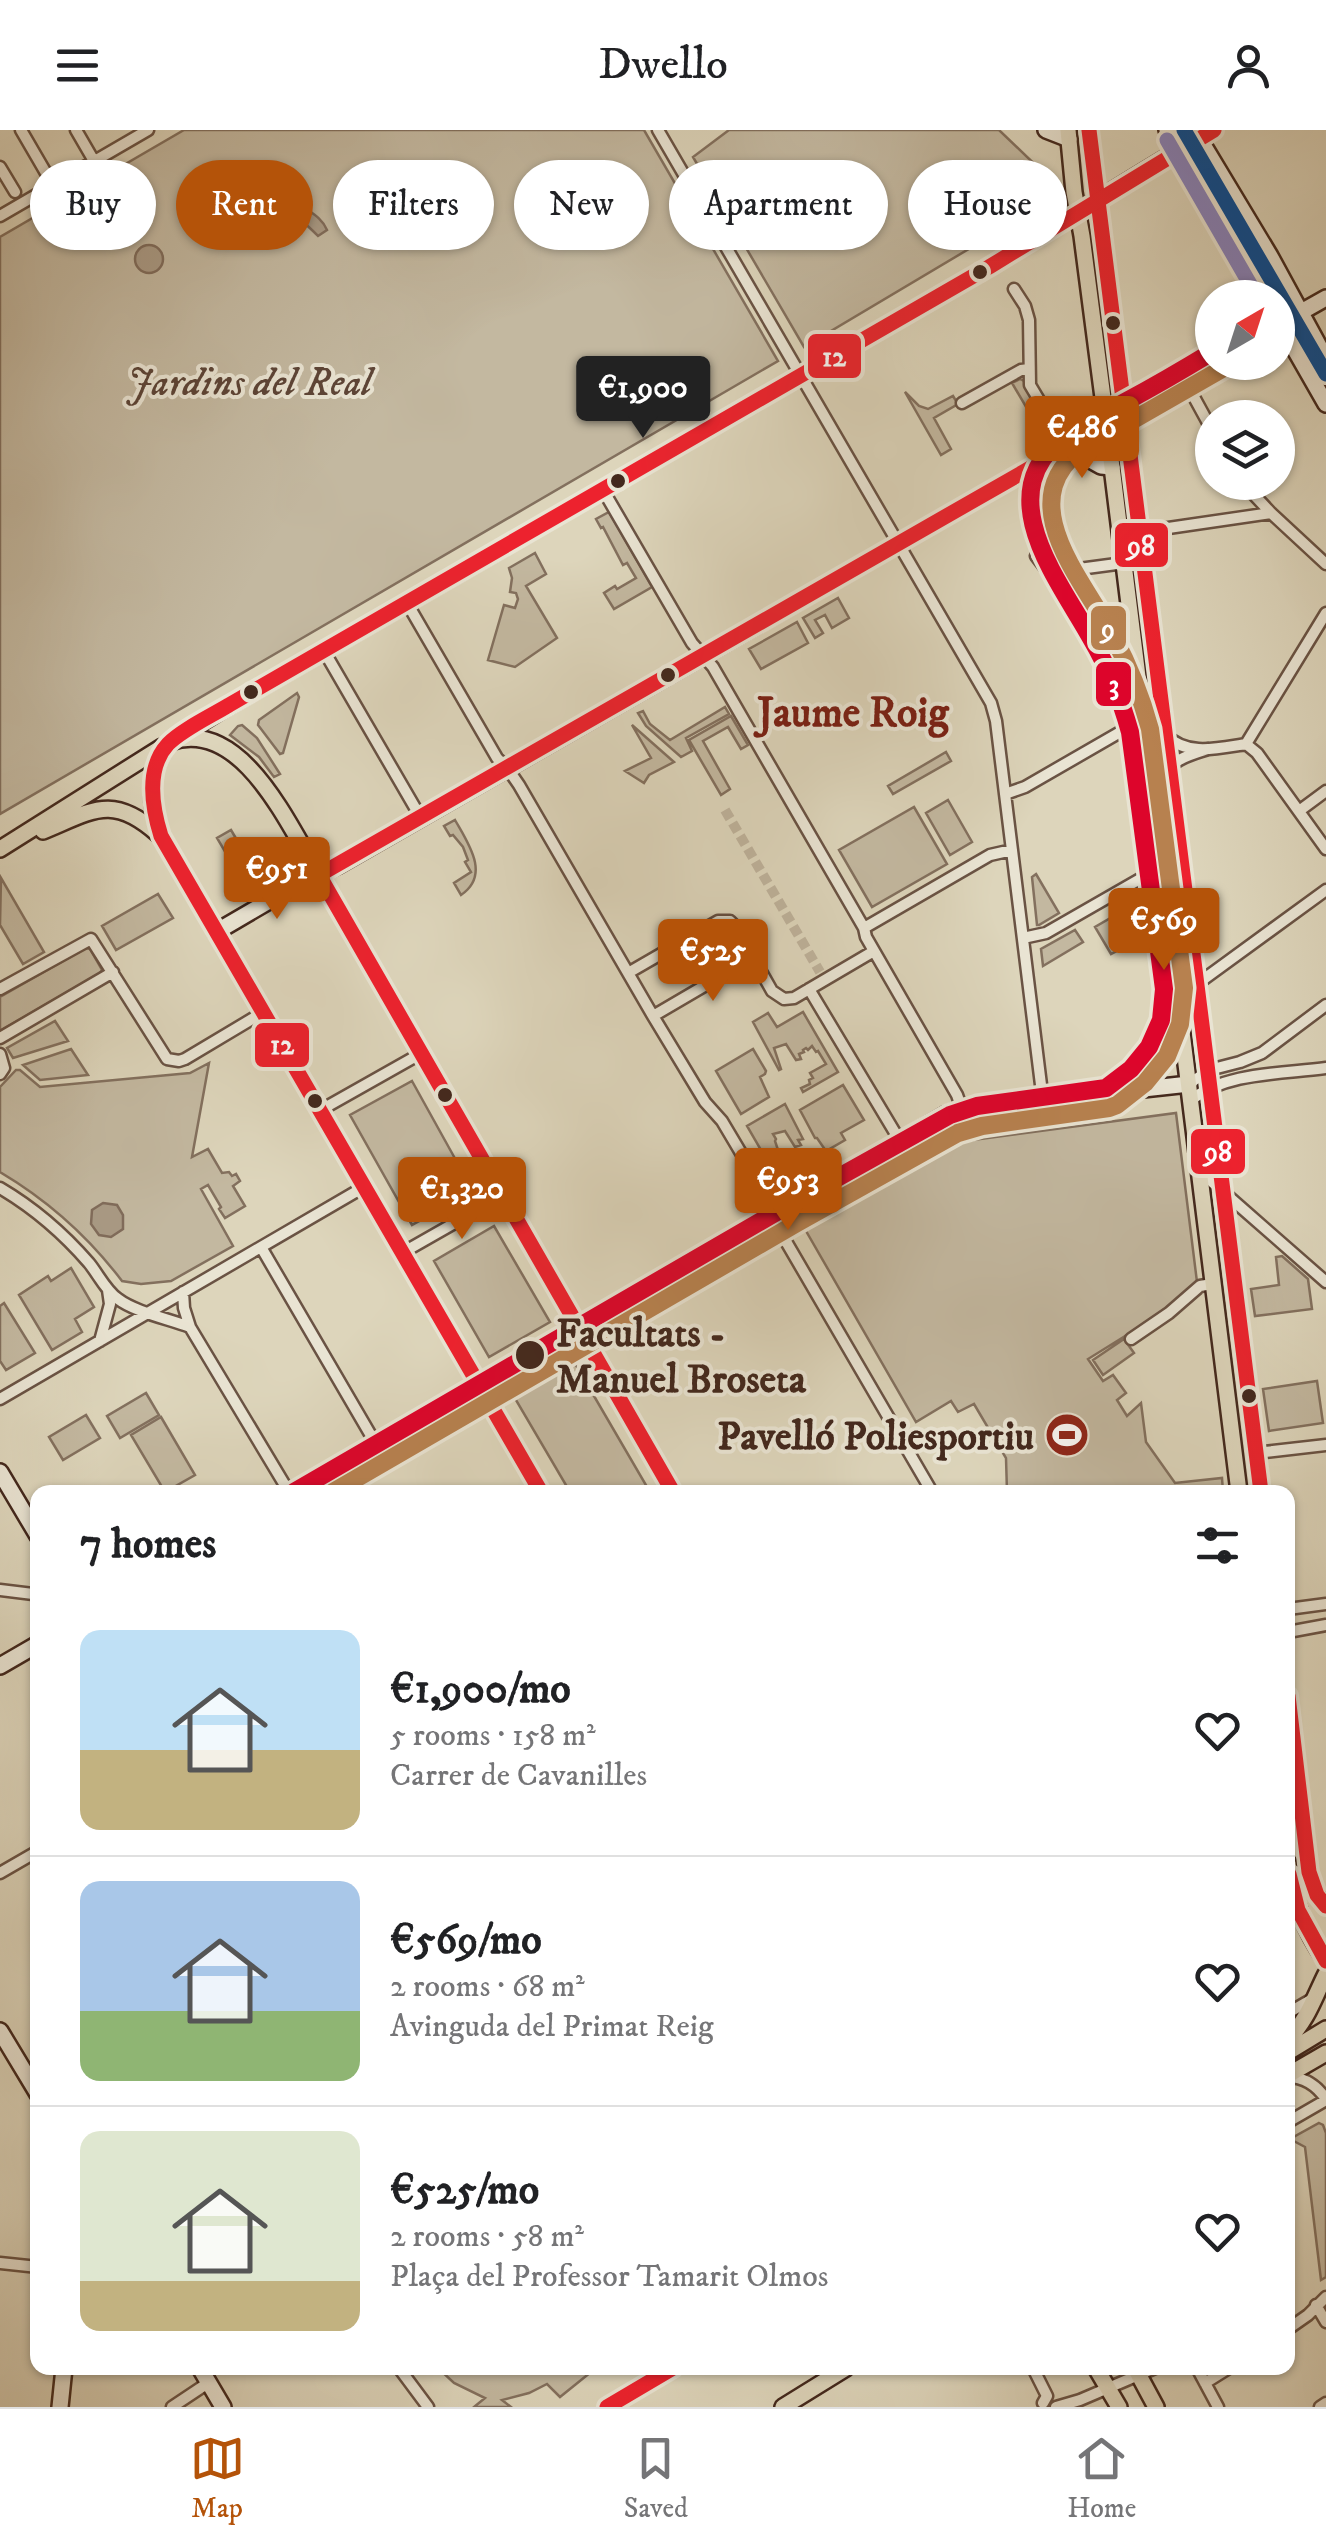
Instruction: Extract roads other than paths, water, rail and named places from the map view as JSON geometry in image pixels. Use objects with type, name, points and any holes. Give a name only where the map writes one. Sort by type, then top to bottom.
[{"type":"main road","points":[[1089,130],[1261,1485]]},
{"type":"main road","points":[[1069,134],[1238,1485]]},
{"type":"main road","points":[[1112,467],[1121,477],[1128,515],[1141,532]]},
{"type":"main road","points":[[1,849],[181,738],[205,739],[249,766],[319,876],[668,1485]]},
{"type":"main road","points":[[170,742],[158,760],[152,791],[161,836],[537,1485]]},
{"type":"main road","points":[[1,849],[96,809],[116,809],[137,818],[161,836]]},
{"type":"main road","points":[[1295,1771],[1326,1906]]},
{"type":"main road","points":[[1295,1908],[1326,1962]]},
{"type":"main road","points":[[1295,2032],[1326,1974]]},
{"type":"main road","points":[[1295,2048],[1326,2029]]},
{"type":"main road","points":[[1295,2072],[1326,2053]]},
{"type":"main road","points":[[607,2407],[661,2375]]},
{"type":"main road","points":[[783,2407],[835,2375]]},
{"type":"main road","points":[[1100,2375],[1119,2407]]},
{"type":"main road","points":[[1139,2375],[1156,2407]]},
{"type":"street","points":[[22,130],[39,160]]},
{"type":"street","points":[[76,130],[93,160]]},
{"type":"street","points":[[95,160],[129,135],[148,130]]},
{"type":"street","points":[[658,130],[991,704],[1043,1102]]},
{"type":"street","points":[[1046,130],[1069,134]]},
{"type":"street","points":[[1167,130],[1253,280]]},
{"type":"street","points":[[170,742],[989,267],[1178,150],[1196,134],[1214,130]]},
{"type":"street","points":[[1196,134],[1270,256],[1326,359]]},
{"type":"street","points":[[0,167],[14,192]]},
{"type":"street","points":[[0,216],[30,199]]},
{"type":"street","points":[[1014,289],[1029,320],[1030,385],[1066,447],[1102,466],[1112,467]]},
{"type":"street","points":[[1295,315],[1326,298]]},
{"type":"street","points":[[1295,352],[1326,404]]},
{"type":"street","points":[[962,404],[1020,370],[1029,369]]},
{"type":"street","points":[[216,932],[508,769],[1195,370]]},
{"type":"street","points":[[1183,377],[1196,400]]},
{"type":"street","points":[[603,490],[692,642],[714,667],[864,928],[962,1110]]},
{"type":"street","points":[[1259,500],[1326,564]]},
{"type":"street","points":[[1141,532],[1271,513]]},
{"type":"street","points":[[1036,556],[1050,573],[1124,563]]},
{"type":"street","points":[[407,603],[653,1016],[722,1121],[760,1186],[763,1202],[928,1485]]},
{"type":"street","points":[[1246,744],[1326,613]]},
{"type":"street","points":[[324,651],[420,818]]},
{"type":"street","points":[[1005,794],[1025,787],[1128,727],[1144,725]]},
{"type":"street","points":[[1166,734],[1182,746],[1208,750]]},
{"type":"street","points":[[1024,938],[1046,934],[1161,866],[1170,854],[1162,778],[1170,766],[1208,750],[1246,744],[1257,753],[1326,849]]},
{"type":"street","points":[[1298,811],[1326,790]]},
{"type":"street","points":[[864,928],[990,855],[1012,850]]},
{"type":"street","points":[[1168,915],[1180,936],[1184,973],[1188,979],[1197,980],[1210,975],[1326,890]]},
{"type":"street","points":[[628,973],[724,920],[735,926],[772,991],[788,999],[874,951]]},
{"type":"street","points":[[0,989],[88,940],[94,942],[162,1055],[173,1061],[185,1059],[262,1013]]},
{"type":"street","points":[[653,1016],[752,958]]},
{"type":"street","points":[[0,1038],[113,972]]},
{"type":"street","points":[[809,989],[900,1141]]},
{"type":"street","points":[[310,1485],[944,1115],[1043,1102],[1190,1092],[1262,1053],[1326,1006]]},
{"type":"street","points":[[1262,1053],[1257,1067],[1271,1075]]},
{"type":"street","points":[[0,1054],[4,1068],[0,1074]]},
{"type":"street","points":[[319,1111],[420,1054]]},
{"type":"street","points":[[1190,1092],[1210,1078],[1326,1068]]},
{"type":"street","points":[[1195,1131],[1206,1146],[1211,1179],[1224,1194],[1326,1282]]},
{"type":"street","points":[[0,1399],[364,1187]]},
{"type":"street","points":[[0,1188],[65,1236],[115,1298],[190,1326]]},
{"type":"street","points":[[402,1254],[502,1196]]},
{"type":"street","points":[[1229,1235],[1240,1221],[1256,1222]]},
{"type":"street","points":[[261,1247],[375,1448]]},
{"type":"street","points":[[1131,1338],[1200,1286],[1212,1284]]},
{"type":"street","points":[[100,1341],[110,1304],[108,1288]]},
{"type":"street","points":[[184,1292],[190,1326],[285,1485]]},
{"type":"street","points":[[1256,1454],[1326,1445]]},
{"type":"street","points":[[0,1472],[30,1523]]},
{"type":"street","points":[[0,1590],[30,1593]]},
{"type":"street","points":[[1295,1608],[1326,1604]]},
{"type":"street","points":[[1295,1631],[1326,1625]]},
{"type":"street","points":[[0,1666],[30,1649]]},
{"type":"street","points":[[0,1873],[30,1855]]},
{"type":"street","points":[[1295,2009],[1315,1998]]},
{"type":"street","points":[[0,2031],[6,2053],[30,2084]]},
{"type":"street","points":[[1295,2078],[1317,2088],[1326,2100],[1295,2118]]},
{"type":"street","points":[[0,2263],[30,2266]]},
{"type":"street","points":[[1321,2301],[1326,2322]]},
{"type":"street","points":[[1295,2323],[1321,2301]]},
{"type":"street","points":[[60,2407],[63,2375]]},
{"type":"street","points":[[204,2375],[223,2407]]},
{"type":"street","points":[[403,2375],[428,2407]]},
{"type":"street","points":[[1037,2375],[1047,2396],[1039,2405]]},
{"type":"street","points":[[1039,2405],[1062,2407],[1130,2375]]},
{"type":"street","points":[[1201,2375],[1218,2407]]},
{"type":"street","points":[[1205,2383],[1218,2375]]},
{"type":"street","points":[[172,2407],[208,2382]]},
{"type":"tunnel","points":[[725,810],[820,972]]},
{"type":"place","name":"Facultats - Manuel Broseta","points":[[530,1355]]},
{"type":"place","name":"Pavelló Poliesportiu","points":[[1067,1435]]},
{"type":"district","name":"Jaume Roig","points":[[853,711]]},
{"type":"park label","name":"Jardins del Real","points":[[249,381]]}]
